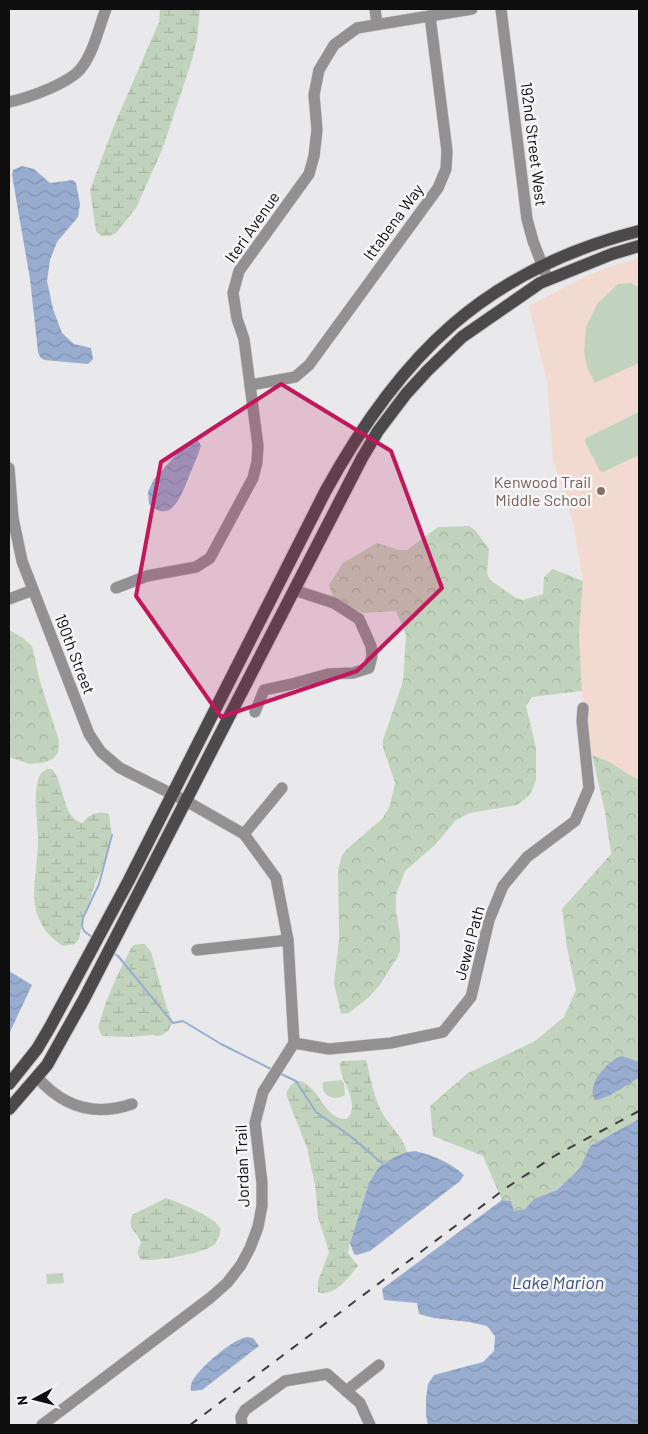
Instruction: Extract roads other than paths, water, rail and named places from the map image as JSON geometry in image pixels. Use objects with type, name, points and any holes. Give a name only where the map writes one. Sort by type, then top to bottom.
[{"type":"main road","points":[[9,1084],[37,1049],[50,1027],[129,880],[326,492],[365,425],[405,371],[452,323],[502,287],[582,247],[639,231]]},
{"type":"main road","points":[[9,1109],[47,1065],[84,999],[362,458],[378,431],[406,394],[427,371],[462,337],[504,307],[540,283],[612,254],[639,246]]},
{"type":"street","points":[[9,102],[44,90],[80,70],[87,58],[106,9]]},
{"type":"street","points":[[375,9],[377,24]]},
{"type":"street","name":"Iteri Avenue","points":[[116,588],[147,576],[196,567],[210,558],[252,478],[258,446],[244,339],[236,319],[233,293],[239,271],[309,174],[314,156],[317,130],[314,95],[319,70],[334,46],[357,28],[472,9]]},
{"type":"street","name":"192nd Street West","points":[[501,9],[526,213],[531,236],[548,280]]},
{"type":"street","name":"Ittabena Way","points":[[250,385],[295,377],[309,365],[438,188],[446,169],[447,151],[430,16]]},
{"type":"street","name":"190th Street","points":[[9,468],[16,533],[22,561],[89,734],[96,746],[106,757],[120,768],[186,801]]},
{"type":"street","points":[[9,598],[33,590]]},
{"type":"street","points":[[255,712],[264,690],[328,674],[353,673],[368,668],[372,656],[371,646],[359,619],[334,603],[294,590]]},
{"type":"street","name":"Jewel Path","points":[[294,1043],[329,1049],[391,1043],[443,1032],[471,997],[489,920],[503,886],[527,857],[576,821],[589,788],[582,721],[583,708]]},
{"type":"street","points":[[244,834],[282,788]]},
{"type":"street","points":[[186,801],[244,834],[276,878],[288,940],[294,1043]]},
{"type":"street","points":[[197,950],[288,940]]},
{"type":"street","name":"Jordan Trail","points":[[42,1425],[210,1298],[227,1283],[241,1265],[258,1227],[262,1206],[262,1182],[255,1123],[263,1092],[294,1043]]},
{"type":"street","points":[[36,1077],[60,1098],[82,1108],[115,1110],[132,1104]]},
{"type":"street","points":[[346,1391],[379,1365]]},
{"type":"street","points":[[242,1425],[241,1417],[246,1410],[285,1381],[327,1374],[360,1403],[370,1425]]},
{"type":"water","points":[[22,166],[34,169],[50,183],[73,180],[76,183],[80,204],[78,217],[57,242],[50,260],[47,281],[53,309],[62,333],[74,344],[91,348],[93,359],[88,364],[44,360],[38,352],[30,279],[12,175],[13,170]]},
{"type":"water","points":[[193,439],[198,440],[201,446],[182,493],[174,506],[169,510],[157,510],[149,504],[148,492],[154,479],[187,443]]},
{"type":"water","points":[[9,971],[32,985],[9,1034]]},
{"type":"water","points":[[622,1056],[639,1062],[639,1077],[612,1094],[595,1100],[593,1087],[595,1081],[610,1062]]},
{"type":"water","name":"Lake Marion","points":[[639,1119],[639,1425],[428,1425],[426,1398],[428,1384],[434,1375],[483,1362],[494,1351],[495,1336],[487,1326],[419,1314],[417,1303],[384,1300],[382,1289],[502,1200],[511,1201],[514,1211],[525,1209],[534,1199],[557,1190],[580,1168],[590,1146]]},
{"type":"water","points":[[415,1151],[441,1160],[464,1175],[460,1181],[370,1251],[357,1255],[354,1254],[350,1243],[369,1183],[374,1174],[380,1166],[395,1157]]},
{"type":"water","points":[[247,1337],[253,1338],[259,1346],[202,1390],[191,1391],[193,1380],[209,1361],[226,1348]]},
{"type":"waterway","points":[[93,938],[84,931],[82,926],[83,918],[99,884],[112,835]]},
{"type":"waterway","points":[[113,953],[118,956],[173,1023],[183,1021],[221,1044],[273,1070]]},
{"type":"waterway","points":[[279,1073],[296,1081],[316,1112],[349,1135],[383,1164]]},
{"type":"railway","points":[[190,1425],[506,1188],[556,1155],[639,1111]]},
{"type":"place","name":"Kenwood Trail Middle School","points":[[601,491]]}]
